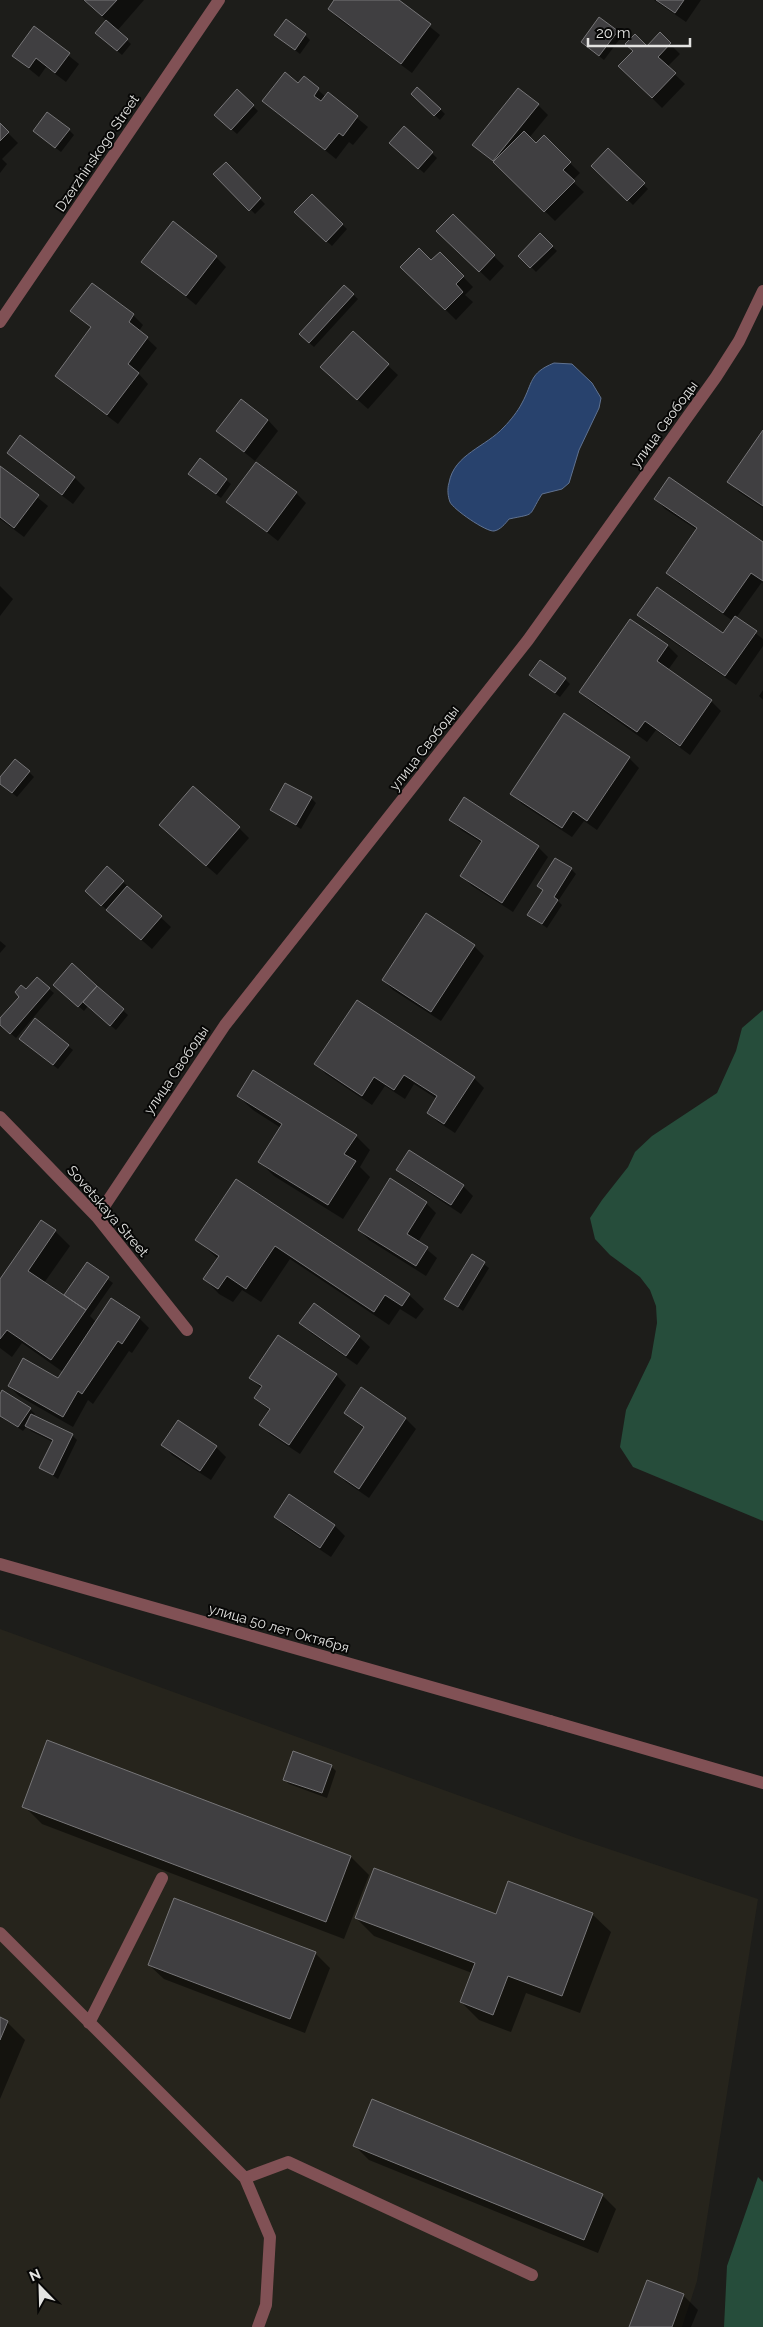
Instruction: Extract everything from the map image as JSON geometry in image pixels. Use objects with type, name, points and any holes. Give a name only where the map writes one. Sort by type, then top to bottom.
[{"type":"street","name":"Dzerzhinskogo Street","points":[[0,322],[219,0]]},
{"type":"street","name":"улица Свободы","points":[[97,1217],[225,1025],[528,640],[716,377],[739,341],[763,291]]},
{"type":"street","name":"Sovetskaya Street","points":[[0,1117],[97,1217],[187,1330]]},
{"type":"street","name":"улица 50 лет Октября","points":[[0,1564],[763,1784]]},
{"type":"street","points":[[90,2023],[162,1878]]},
{"type":"street","points":[[0,1933],[245,2178],[270,2236],[266,2305],[258,2327]]},
{"type":"street","points":[[245,2178],[288,2162],[532,2275]]},
{"type":"shaded area","points":[[0,1629],[576,1838],[758,1899],[697,2281],[682,2327],[0,2327]]},
{"type":"green space","points":[[763,1010],[763,1521],[633,1467],[620,1447],[626,1410],[651,1358],[657,1323],[656,1306],[650,1290],[640,1277],[610,1255],[595,1239],[590,1218],[628,1167],[635,1152],[652,1136],[717,1093],[736,1051],[742,1028]]},
{"type":"green space","points":[[758,2177],[763,2182],[763,2327],[724,2327],[727,2266]]},
{"type":"water","points":[[554,363],[572,364],[592,383],[601,398],[599,408],[579,450],[569,483],[562,489],[542,494],[528,515],[509,519],[504,525],[494,531],[484,528],[470,520],[450,502],[448,488],[452,473],[464,458],[497,434],[506,425],[526,396],[536,375]]},
{"type":"building","points":[[84,0],[117,0],[102,16]]},
{"type":"building","points":[[334,0],[399,0],[431,24],[401,64],[328,9]]},
{"type":"building","points":[[656,0],[684,0],[675,13]]},
{"type":"building","points":[[599,17],[618,31],[599,56],[581,42]]},
{"type":"building","points":[[286,19],[306,34],[295,50],[274,35]]},
{"type":"building","points":[[106,20],[128,39],[117,51],[95,33]]},
{"type":"building","points":[[34,26],[70,53],[55,73],[36,58],[29,68],[12,56]]},
{"type":"building","points":[[660,32],[671,43],[658,57],[676,73],[652,98],[618,66],[633,51],[625,44],[635,34],[647,46]]},
{"type":"building","points":[[285,72],[298,83],[304,76],[319,88],[314,96],[321,101],[328,92],[358,116],[343,136],[339,133],[325,150],[262,101]]},
{"type":"building","points":[[417,87],[441,109],[434,116],[411,94]]},
{"type":"building","points":[[518,88],[539,104],[493,161],[472,145]]},
{"type":"building","points":[[237,89],[254,105],[231,130],[214,115]]},
{"type":"building","points":[[47,112],[70,129],[55,148],[33,131]]},
{"type":"building","points":[[0,123],[9,132],[0,141]]},
{"type":"building","points":[[404,126],[433,152],[418,169],[389,143]]},
{"type":"building","points":[[524,131],[536,143],[544,135],[571,162],[563,170],[575,181],[544,212],[493,162]]},
{"type":"building","points":[[608,148],[645,183],[627,201],[591,166]]},
{"type":"building","points":[[226,162],[261,198],[249,211],[213,174]]},
{"type":"building","points":[[312,194],[343,224],[326,242],[294,212]]},
{"type":"building","points":[[453,214],[495,255],[479,272],[436,231]]},
{"type":"building","points":[[173,221],[217,256],[186,296],[141,262]]},
{"type":"building","points":[[540,233],[553,246],[530,268],[518,256]]},
{"type":"building","points":[[419,248],[431,260],[440,252],[464,276],[456,284],[463,292],[445,310],[400,267]]},
{"type":"building","points":[[92,283],[134,314],[129,322],[148,337],[128,364],[139,373],[107,415],[55,376],[91,327],[70,311]]},
{"type":"building","points":[[344,285],[354,294],[309,343],[299,334]]},
{"type":"building","points":[[353,331],[389,364],[357,400],[320,367]]},
{"type":"building","points":[[241,399],[268,420],[244,452],[216,431]]},
{"type":"building","points":[[763,430],[763,506],[727,482]]},
{"type":"building","points":[[20,435],[75,477],[62,495],[7,453]]},
{"type":"building","points":[[200,458],[227,479],[216,494],[188,474]]},
{"type":"building","points":[[256,462],[297,492],[267,532],[226,502]]},
{"type":"building","points":[[0,466],[39,495],[14,528],[0,517]]},
{"type":"building","points":[[669,477],[763,542],[763,581],[751,573],[723,613],[666,573],[697,528],[654,499]]},
{"type":"building","points":[[657,587],[723,633],[735,616],[757,631],[725,676],[637,615]]},
{"type":"building","points":[[630,619],[668,645],[657,661],[712,700],[680,746],[645,721],[637,732],[579,692]]},
{"type":"building","points":[[540,660],[566,678],[555,693],[529,675]]},
{"type":"building","points":[[564,713],[630,757],[587,821],[573,811],[562,828],[510,794]]},
{"type":"building","points":[[15,759],[30,771],[12,793],[0,784],[0,777]]},
{"type":"building","points":[[285,783],[312,797],[296,825],[270,810]]},
{"type":"building","points":[[193,786],[240,827],[206,866],[159,825]]},
{"type":"building","points":[[464,797],[539,846],[502,903],[460,876],[482,841],[449,820]]},
{"type":"building","points":[[555,858],[572,868],[554,897],[558,900],[542,924],[527,915],[543,890],[537,886]]},
{"type":"building","points":[[107,866],[124,881],[101,906],[85,891]]},
{"type":"building","points":[[127,886],[162,916],[141,940],[106,910]]},
{"type":"building","points":[[426,913],[475,945],[431,1012],[382,980]]},
{"type":"building","points":[[72,963],[97,986],[78,1007],[53,985]]},
{"type":"building","points":[[37,977],[50,988],[10,1034],[0,1025],[0,1018],[19,997],[15,992],[21,985],[26,989]]},
{"type":"building","points":[[97,986],[124,1009],[110,1026],[83,1002]]},
{"type":"building","points":[[357,1000],[475,1077],[444,1124],[427,1113],[437,1096],[404,1075],[394,1090],[374,1077],[362,1096],[314,1064]]},
{"type":"building","points":[[35,1018],[69,1045],[53,1065],[19,1039]]},
{"type":"building","points":[[253,1070],[357,1135],[344,1154],[356,1161],[328,1205],[258,1162],[282,1124],[237,1096]]},
{"type":"building","points":[[409,1150],[464,1185],[451,1205],[396,1170]]},
{"type":"building","points":[[390,1178],[427,1202],[407,1234],[428,1247],[416,1266],[358,1230]]},
{"type":"building","points":[[236,1179],[410,1294],[402,1306],[385,1295],[374,1312],[275,1246],[246,1289],[227,1276],[218,1289],[203,1279],[219,1256],[195,1240]]},
{"type":"building","points":[[41,1220],[56,1230],[28,1271],[86,1310],[51,1360],[7,1330],[0,1339],[0,1279]]},
{"type":"building","points":[[472,1254],[485,1262],[458,1307],[444,1299]]},
{"type":"building","points":[[87,1262],[109,1277],[86,1310],[64,1295]]},
{"type":"building","points":[[111,1298],[140,1317],[122,1344],[118,1341],[82,1394],[78,1391],[63,1417],[8,1386],[23,1358],[58,1378]]},
{"type":"building","points":[[314,1303],[360,1336],[346,1356],[299,1323]]},
{"type":"building","points":[[278,1335],[337,1374],[289,1445],[259,1425],[270,1409],[254,1398],[262,1386],[249,1378]]},
{"type":"building","points":[[361,1387],[406,1418],[359,1489],[334,1472],[364,1427],[344,1413]]},
{"type":"building","points":[[2,1390],[31,1408],[18,1427],[0,1416],[0,1394]]},
{"type":"building","points":[[31,1414],[73,1434],[53,1475],[39,1468],[53,1440],[25,1426]]},
{"type":"building","points":[[178,1420],[217,1446],[200,1471],[161,1445]]},
{"type":"building","points":[[289,1494],[335,1525],[320,1548],[274,1517]]},
{"type":"building","points":[[47,1740],[351,1856],[326,1922],[22,1807]]},
{"type":"building","points":[[293,1751],[332,1765],[322,1793],[283,1780]]},
{"type":"building","points":[[374,1868],[496,1914],[508,1881],[593,1913],[562,1996],[508,1976],[493,2015],[460,2002],[475,1963],[355,1918]]},
{"type":"building","points":[[174,1898],[316,1952],[290,2019],[148,1965]]},
{"type":"building","points":[[0,2017],[8,2021],[0,2040]]},
{"type":"building","points":[[372,2099],[603,2194],[584,2240],[353,2146]]},
{"type":"building","points":[[647,2280],[684,2294],[672,2327],[629,2327]]}]
